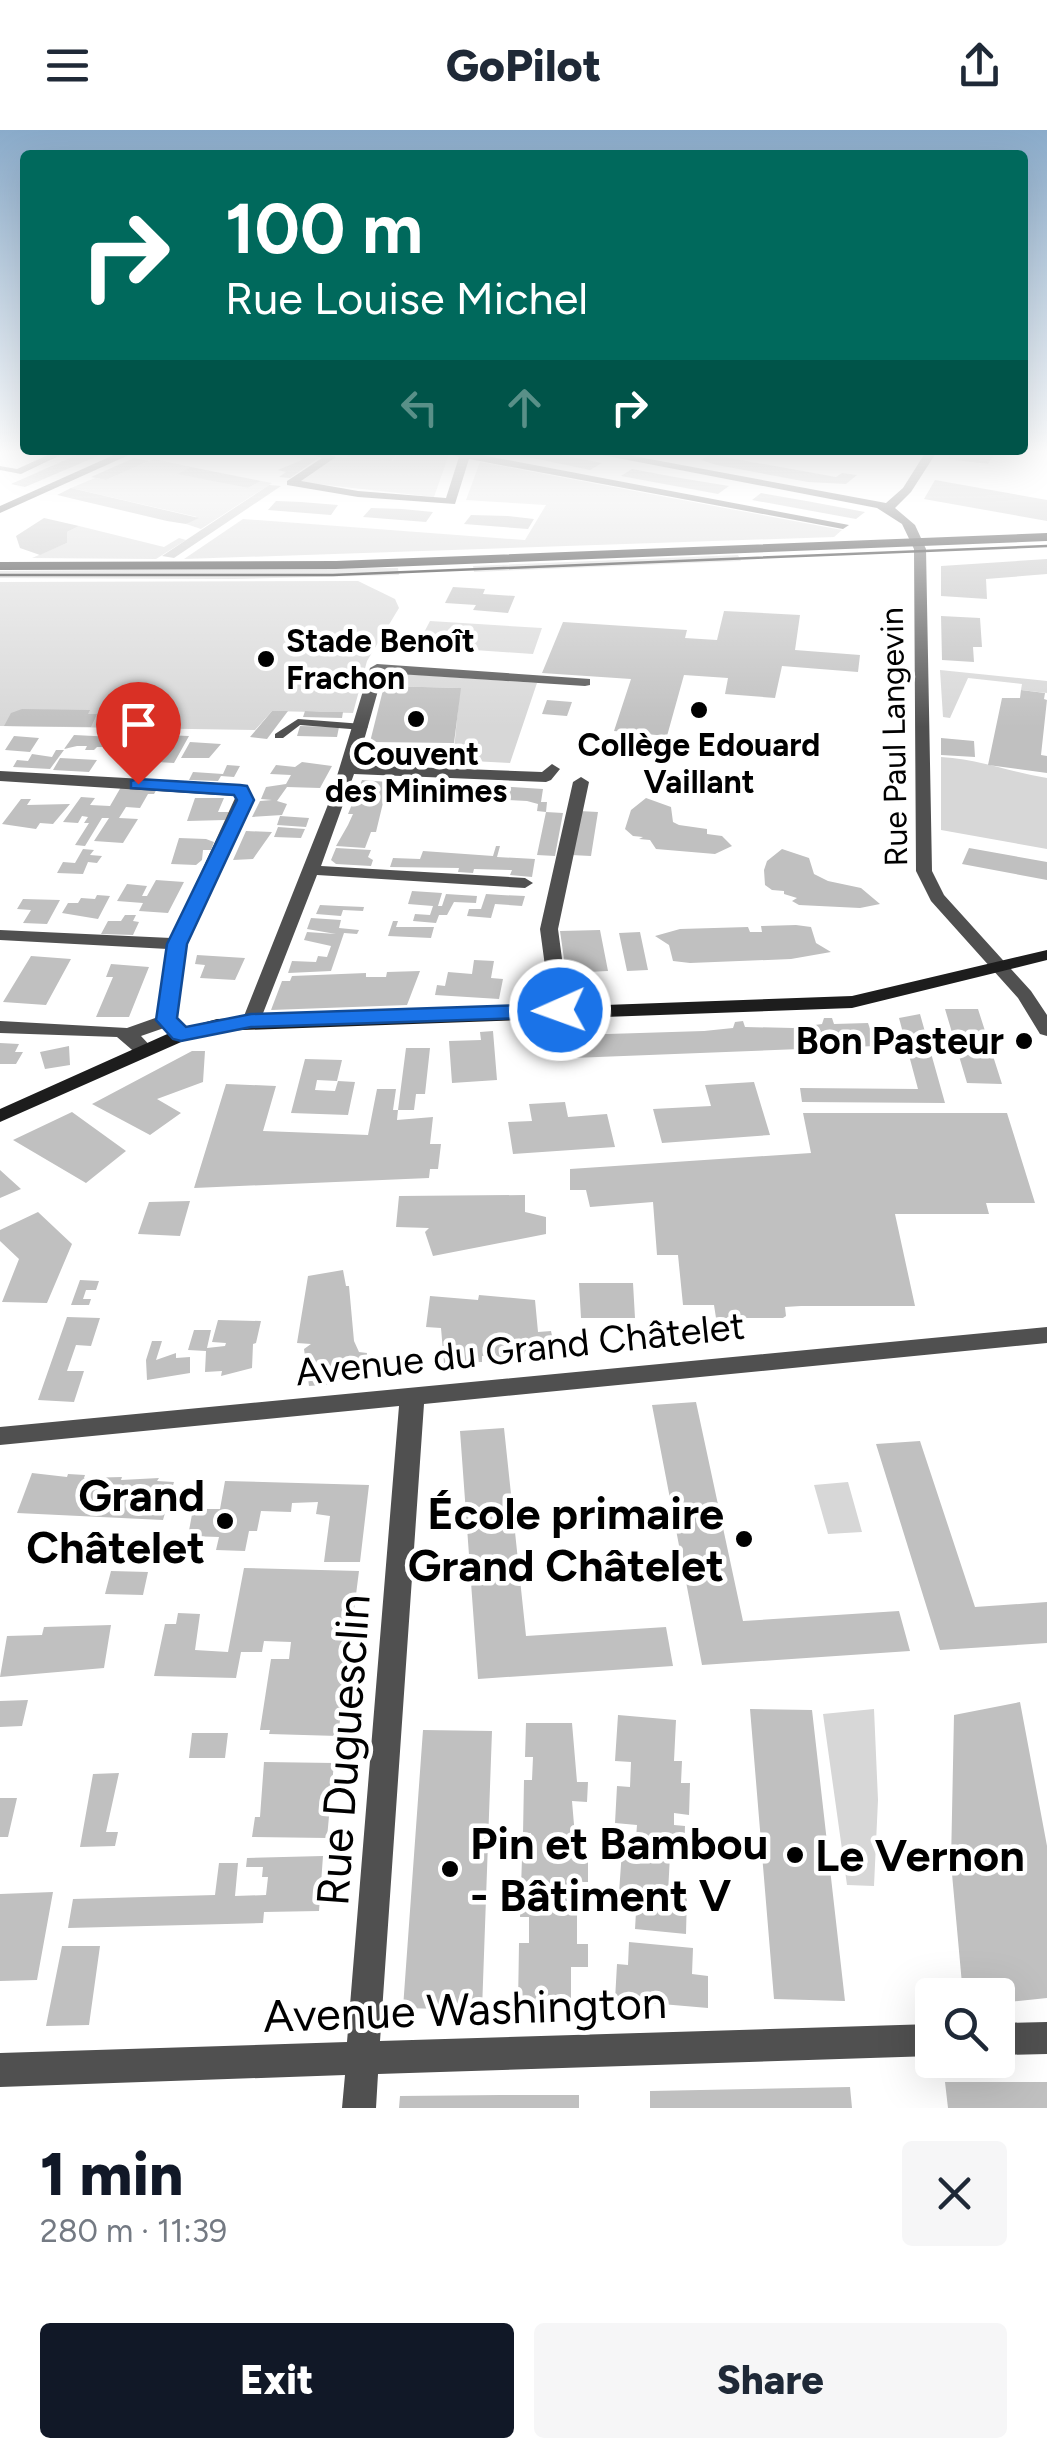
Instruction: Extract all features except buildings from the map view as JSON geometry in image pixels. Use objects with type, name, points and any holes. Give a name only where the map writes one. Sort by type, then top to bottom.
[{"type":"street","points":[[0,566],[336,566],[950,542]]},
{"type":"street","name":"Rue Paul Langevin","points":[[919,544],[924,872],[936,897],[1025,995],[1047,1030]]},
{"type":"street","points":[[251,1021],[313,870],[363,726],[377,668],[586,682]]},
{"type":"street","points":[[347,769],[546,777],[552,769]]},
{"type":"street","points":[[0,776],[240,790],[246,800],[177,944],[174,1027],[145,1051],[0,1116]]},
{"type":"street","points":[[560,1010],[549,929],[581,782]]},
{"type":"street","points":[[313,870],[525,882]]},
{"type":"street","points":[[0,936],[177,944]]},
{"type":"street","points":[[0,1026],[128,1034],[251,1021],[852,1002],[1047,955]]},
{"type":"street","points":[[128,1034],[145,1051]]},
{"type":"street","name":"Avenue du Grand Châtelet","points":[[0,1436],[1047,1335]]},
{"type":"street","name":"Rue Duguesclin","points":[[359,2108],[412,1398]]},
{"type":"street","points":[[1015,2039],[1047,2038]]},
{"type":"street","name":"Avenue Washington","points":[[0,2070],[915,2041]]},
{"type":"lane","points":[[280,736],[298,722],[363,726]]},
{"type":"shaded area","points":[[145,542],[164,547],[182,542],[156,559],[32,558],[67,543]]},
{"type":"shaded area","points":[[209,542],[677,542],[184,559]]},
{"type":"shaded area","points":[[738,555],[741,561],[474,572],[473,566]]},
{"type":"shaded area","points":[[398,568],[399,575],[0,578],[0,571]]},
{"type":"shaded area","points":[[358,581],[395,599],[399,608],[367,661],[353,713],[272,711],[255,730],[0,726],[0,582]]},
{"type":"shaded area","points":[[430,621],[542,628],[533,654],[417,646]]},
{"type":"shaded area","points":[[940,670],[1047,681],[1047,693],[1021,690],[1022,684],[968,678],[950,718],[943,717]]},
{"type":"shaded area","points":[[386,675],[537,683],[510,763],[453,760],[460,688],[384,686]]},
{"type":"shaded area","points":[[941,757],[1047,778],[1047,849],[941,830]]},
{"type":"shaded area","points":[[848,1482],[862,1532],[828,1534],[814,1485]]},
{"type":"shaded area","points":[[874,1709],[878,1800],[874,1886],[847,1885],[823,1714]]},
{"type":"tram line","points":[[0,575],[333,575],[1047,546]]},
{"type":"place","name":"Stade Benoît Frachon","points":[[266,659]]},
{"type":"place","name":"Collège Edouard Vaillant","points":[[699,710]]},
{"type":"place","name":"Couvent des Minimes","points":[[416,719]]},
{"type":"place","name":"Bon Pasteur","points":[[1024,1041]]},
{"type":"place","name":"Grand Châtelet","points":[[225,1521]]},
{"type":"place","name":"École primaire Grand Châtelet","points":[[744,1539]]},
{"type":"place","name":"Le Vernon","points":[[795,1855]]},
{"type":"place","name":"Pin et Bambou - Bâtiment V","points":[[450,1869]]},
{"type":"route","points":[[138,784],[240,790],[246,800],[177,944],[167,1020],[181,1034],[251,1021],[560,1010]]}]
